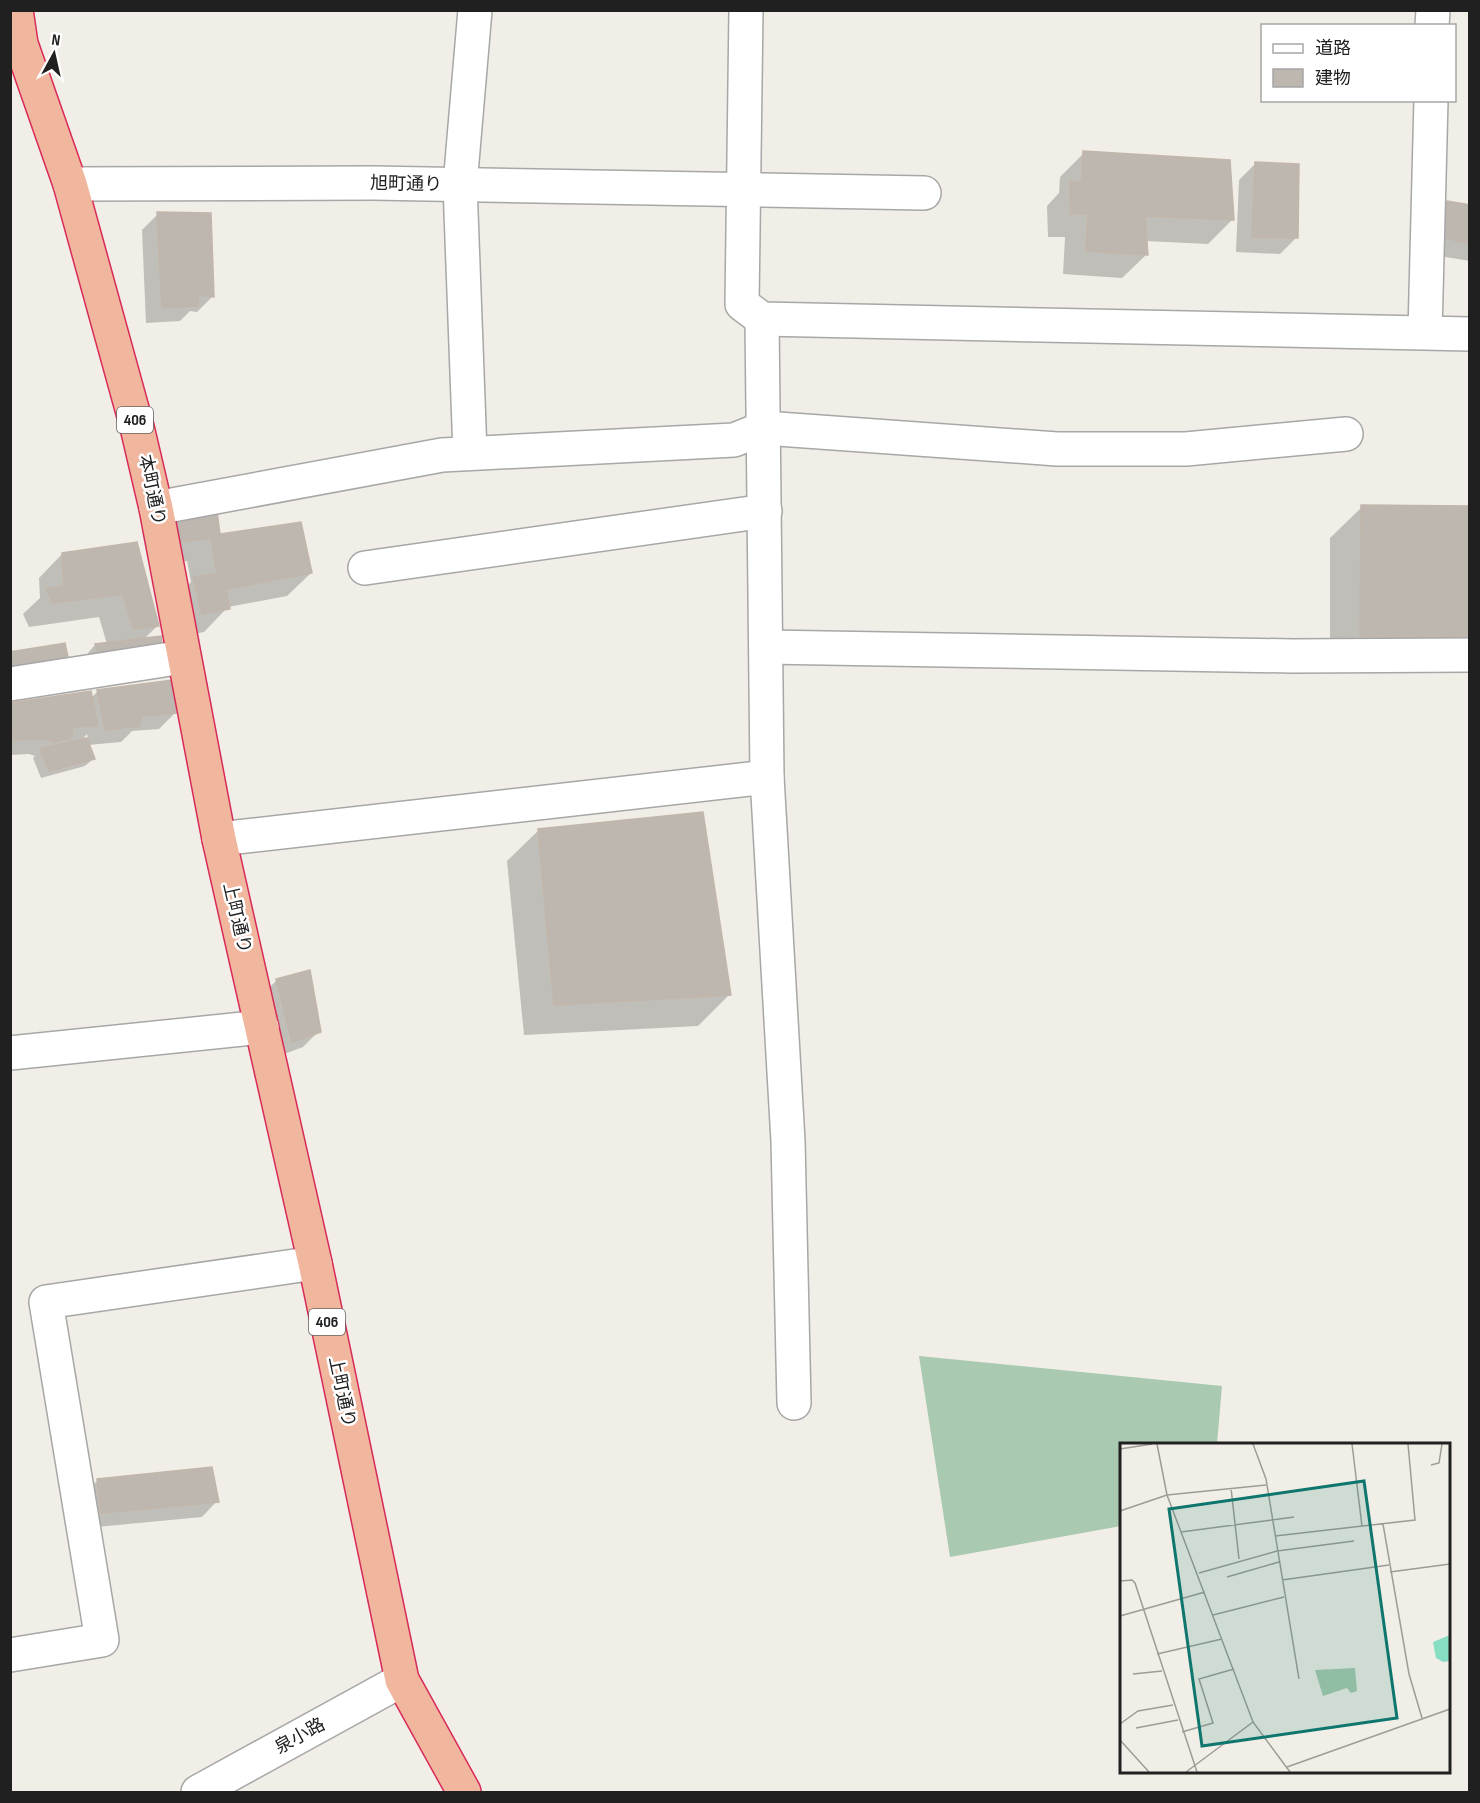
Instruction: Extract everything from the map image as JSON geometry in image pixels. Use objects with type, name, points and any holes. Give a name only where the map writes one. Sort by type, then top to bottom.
[{"type":"highway","name":"本町通り","points":[[16,10],[21,44],[70,184],[137,427],[156,508],[219,839]]},
{"type":"highway","name":"上町通り","points":[[219,839],[315,1263],[402,1680],[464,1792]]},
{"type":"street","points":[[470,453],[460,185],[475,10]]},
{"type":"street","points":[[746,10],[742,304],[762,319],[1470,334]]},
{"type":"street","points":[[1425,332],[1431,102]]},
{"type":"street","name":"旭町通り","points":[[70,184],[372,183],[924,192]]},
{"type":"street","points":[[762,319],[767,777],[788,1141],[794,1403]]},
{"type":"street","points":[[156,508],[442,455],[734,440],[764,428],[1057,449],[1186,449],[1346,434]]},
{"type":"street","points":[[365,568],[765,511]]},
{"type":"street","points":[[766,647],[1293,656],[1470,655]]},
{"type":"street","points":[[10,684],[183,657]]},
{"type":"street","points":[[219,839],[767,777]]},
{"type":"street","points":[[10,1053],[262,1027]]},
{"type":"street","points":[[10,1655],[102,1640],[46,1302],[315,1263]]},
{"type":"street","name":"泉小路","points":[[198,1792],[402,1680]]},
{"type":"green space","points":[[919,1356],[1222,1386],[1217,1443],[1120,1443],[1120,1526],[950,1557]]},
{"type":"building","points":[[1083,151],[1230,160],[1234,220],[1145,216],[1148,255],[1086,251],[1088,214],[1071,214],[1070,181],[1082,182]]},
{"type":"building","points":[[1255,162],[1299,164],[1298,238],[1252,237]]},
{"type":"building","points":[[1447,201],[1470,205],[1470,243],[1442,238]]},
{"type":"building","points":[[157,212],[211,213],[214,297],[199,295],[198,306],[162,308]]},
{"type":"building","points":[[1361,505],[1470,506],[1470,636],[1360,636]]},
{"type":"building","points":[[217,511],[220,534],[301,522],[312,573],[226,589],[230,609],[202,614],[193,577],[217,574],[211,538],[179,542],[175,518]]},
{"type":"building","points":[[137,542],[159,626],[133,629],[123,594],[53,603],[46,589],[64,586],[62,553]]},
{"type":"building","points":[[161,636],[163,653],[101,661],[95,644]]},
{"type":"building","points":[[65,643],[70,667],[10,676],[10,652]]},
{"type":"building","points":[[172,680],[176,713],[142,716],[139,726],[105,730],[97,690]]},
{"type":"building","points":[[91,691],[98,726],[73,727],[71,738],[54,742],[46,739],[12,740],[10,703]]},
{"type":"building","points":[[87,738],[95,759],[49,771],[40,749]]},
{"type":"building","points":[[703,812],[731,995],[554,1005],[538,829]]},
{"type":"building","points":[[310,970],[321,1032],[292,1042],[276,979]]},
{"type":"building","points":[[212,1467],[219,1502],[101,1513],[97,1479]]}]
